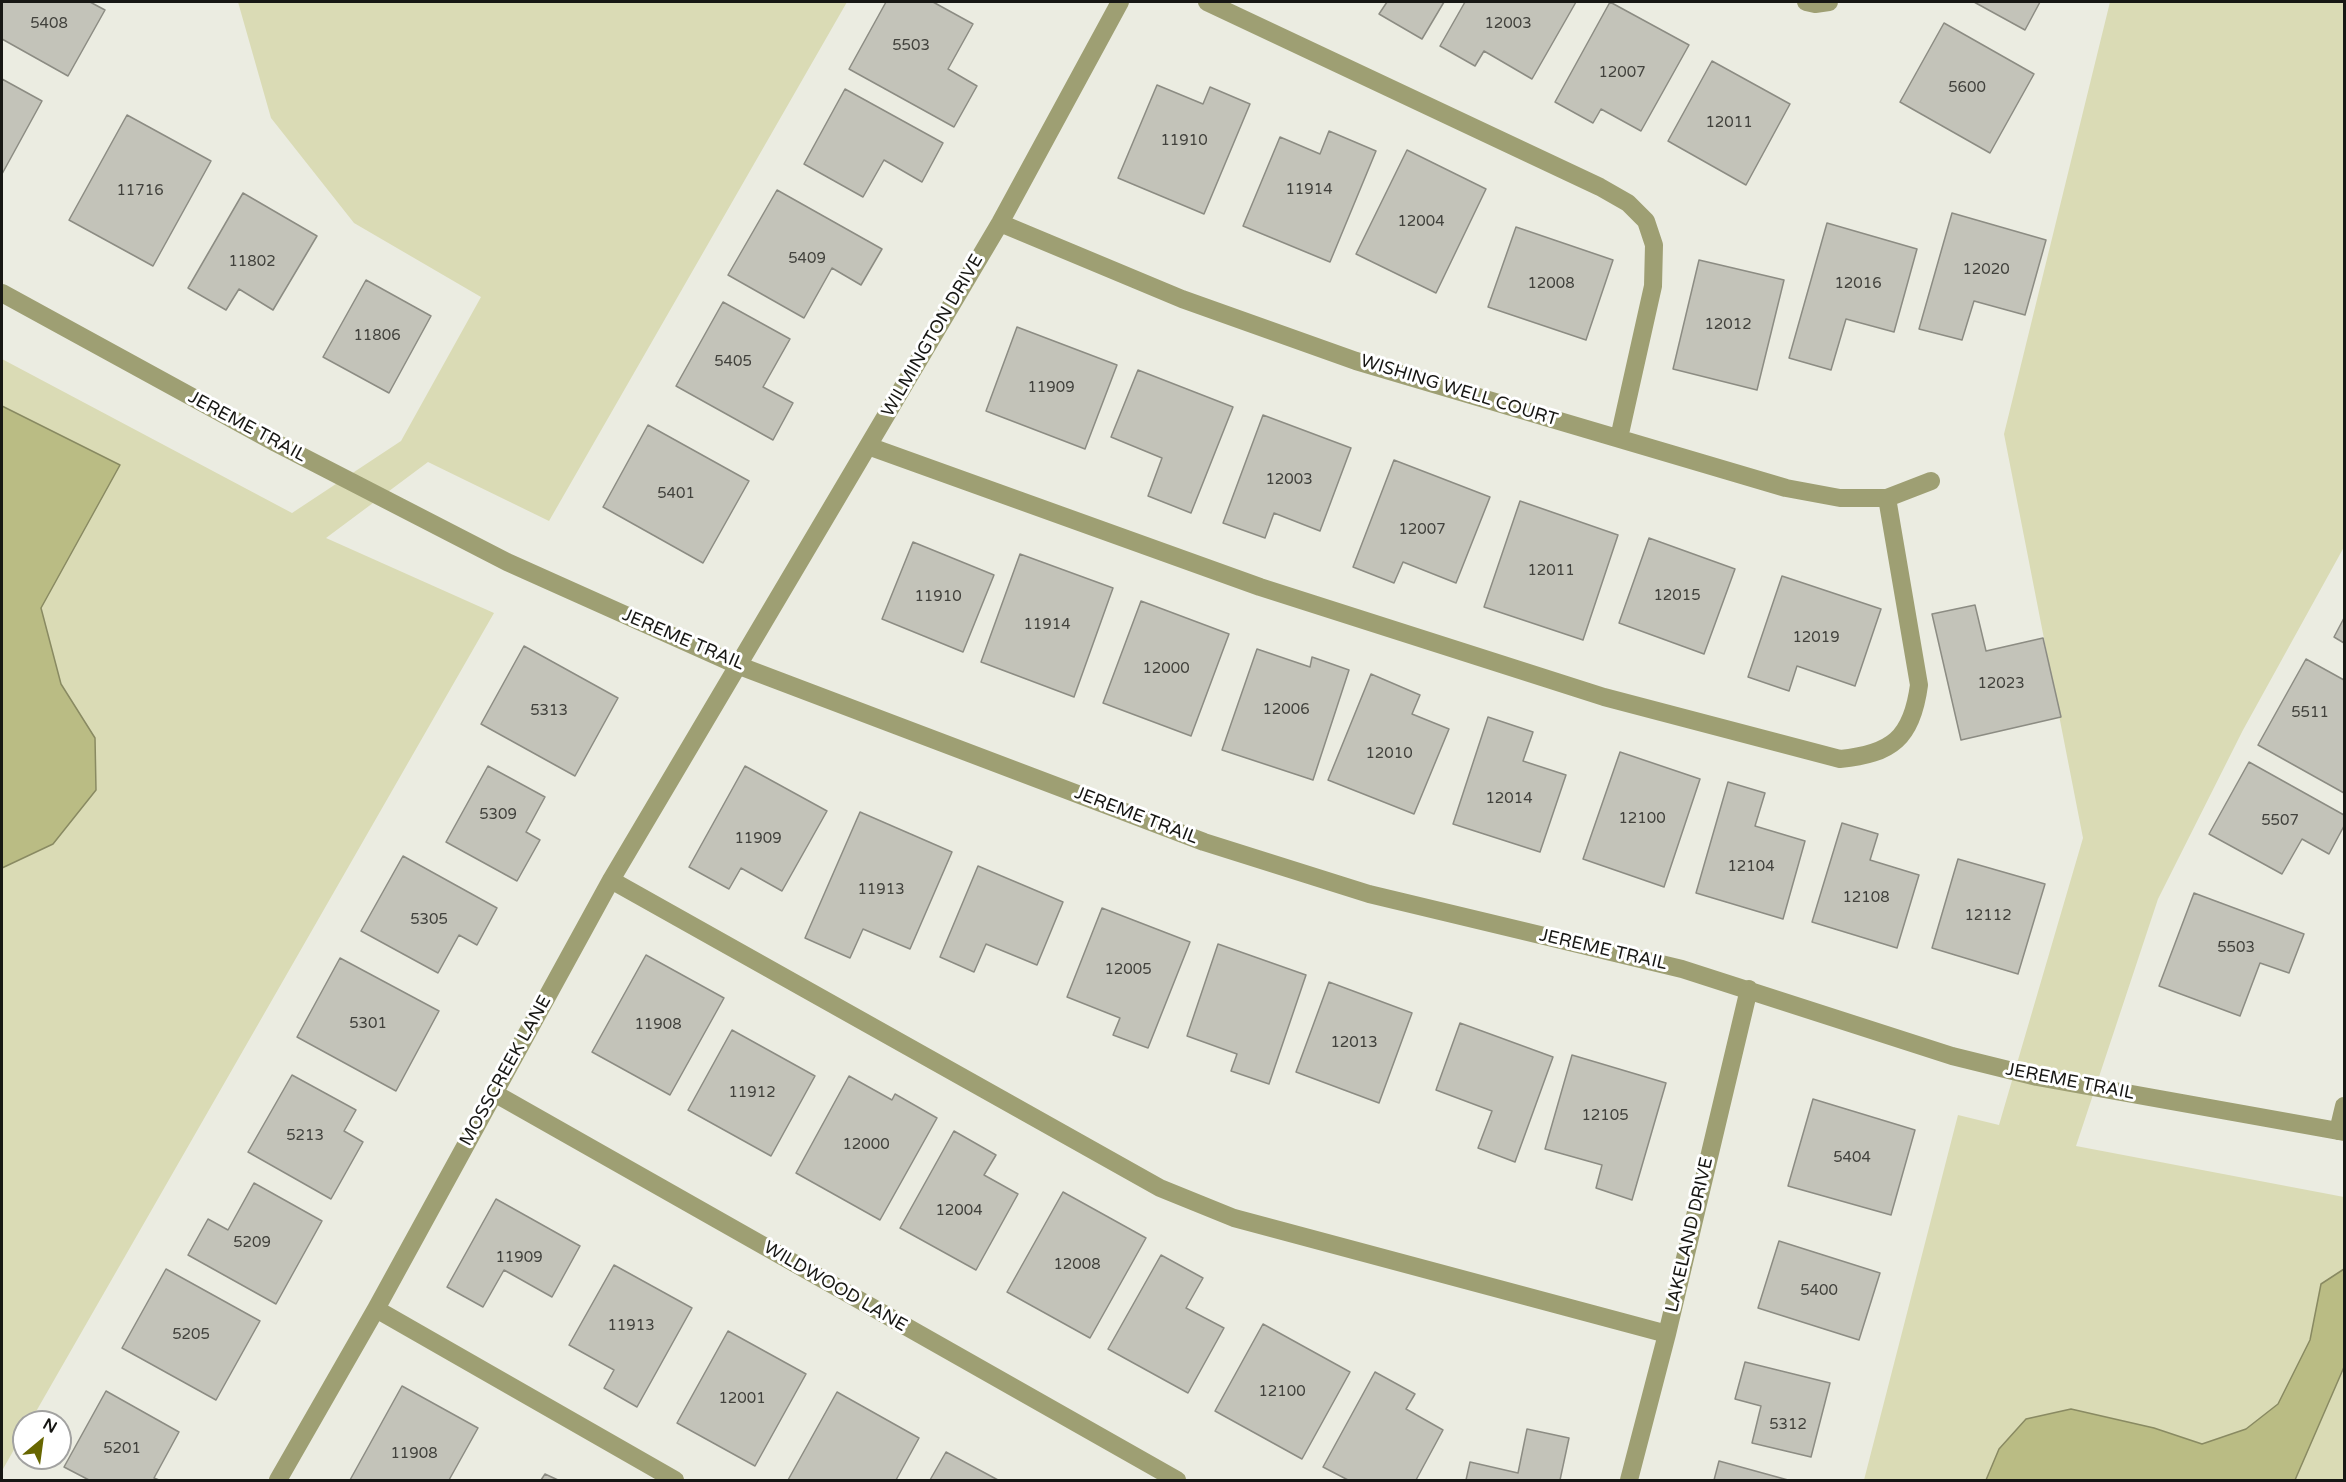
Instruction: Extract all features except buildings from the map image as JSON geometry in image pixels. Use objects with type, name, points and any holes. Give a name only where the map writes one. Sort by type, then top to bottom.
[{"type":"street","name":"WILMINGTON DRIVE","points":[[737,664],[1000,223],[1120,2]]},
{"type":"street","points":[[1207,2],[1600,187],[1628,203],[1646,221],[1654,245],[1653,286],[1618,438]]},
{"type":"street","points":[[1806,2],[1815,4],[1828,2]]},
{"type":"street","name":"WISHING WELL COURT","points":[[1000,223],[1182,299],[1356,361],[1786,488],[1840,498],[1887,498],[1931,481]]},
{"type":"street","name":"JEREME TRAIL","points":[[2,293],[368,492],[507,562],[737,664],[1204,842],[1369,894],[1682,969],[1952,1056],[2037,1077],[2341,1132]]},
{"type":"street","points":[[868,446],[1260,588],[1604,697],[1840,759],[1863,757],[1885,750],[1900,737],[1910,723],[1917,702],[1919,685],[1887,498]]},
{"type":"street","name":"MOSSCREEK LANE","points":[[278,1480],[376,1309],[611,879],[737,664]]},
{"type":"street","points":[[611,879],[1161,1188],[1234,1218],[1666,1334]]},
{"type":"street","name":"LAKELAND DRIVE","points":[[1629,1480],[1749,989]]},
{"type":"street","name":"WILDWOOD LANE","points":[[494,1093],[1177,1480]]},
{"type":"street","points":[[2341,1132],[2344,1106]]},
{"type":"street","points":[[376,1309],[675,1480]]},
{"type":"shaded area","points":[[238,2],[847,2],[549,521],[428,462],[326,538],[494,613],[37,1410],[12,1410],[12,1453],[3,1469],[2,359],[292,513],[401,441],[481,297],[354,223],[271,118]]},
{"type":"shaded area","points":[[2110,2],[2344,2],[2344,547],[2243,730],[2158,899],[2076,1146],[2344,1197],[2344,1480],[1864,1480],[1958,1115],[1999,1125],[2083,838],[2004,434]]},
{"type":"shaded area","points":[[2,406],[120,465],[41,608],[61,684],[95,738],[96,790],[53,844],[2,868]]},
{"type":"shaded area","points":[[2344,1269],[2344,1367],[2295,1480],[1986,1480],[1999,1449],[2026,1419],[2071,1409],[2154,1428],[2202,1444],[2246,1429],[2278,1404],[2310,1340],[2321,1284]]}]
